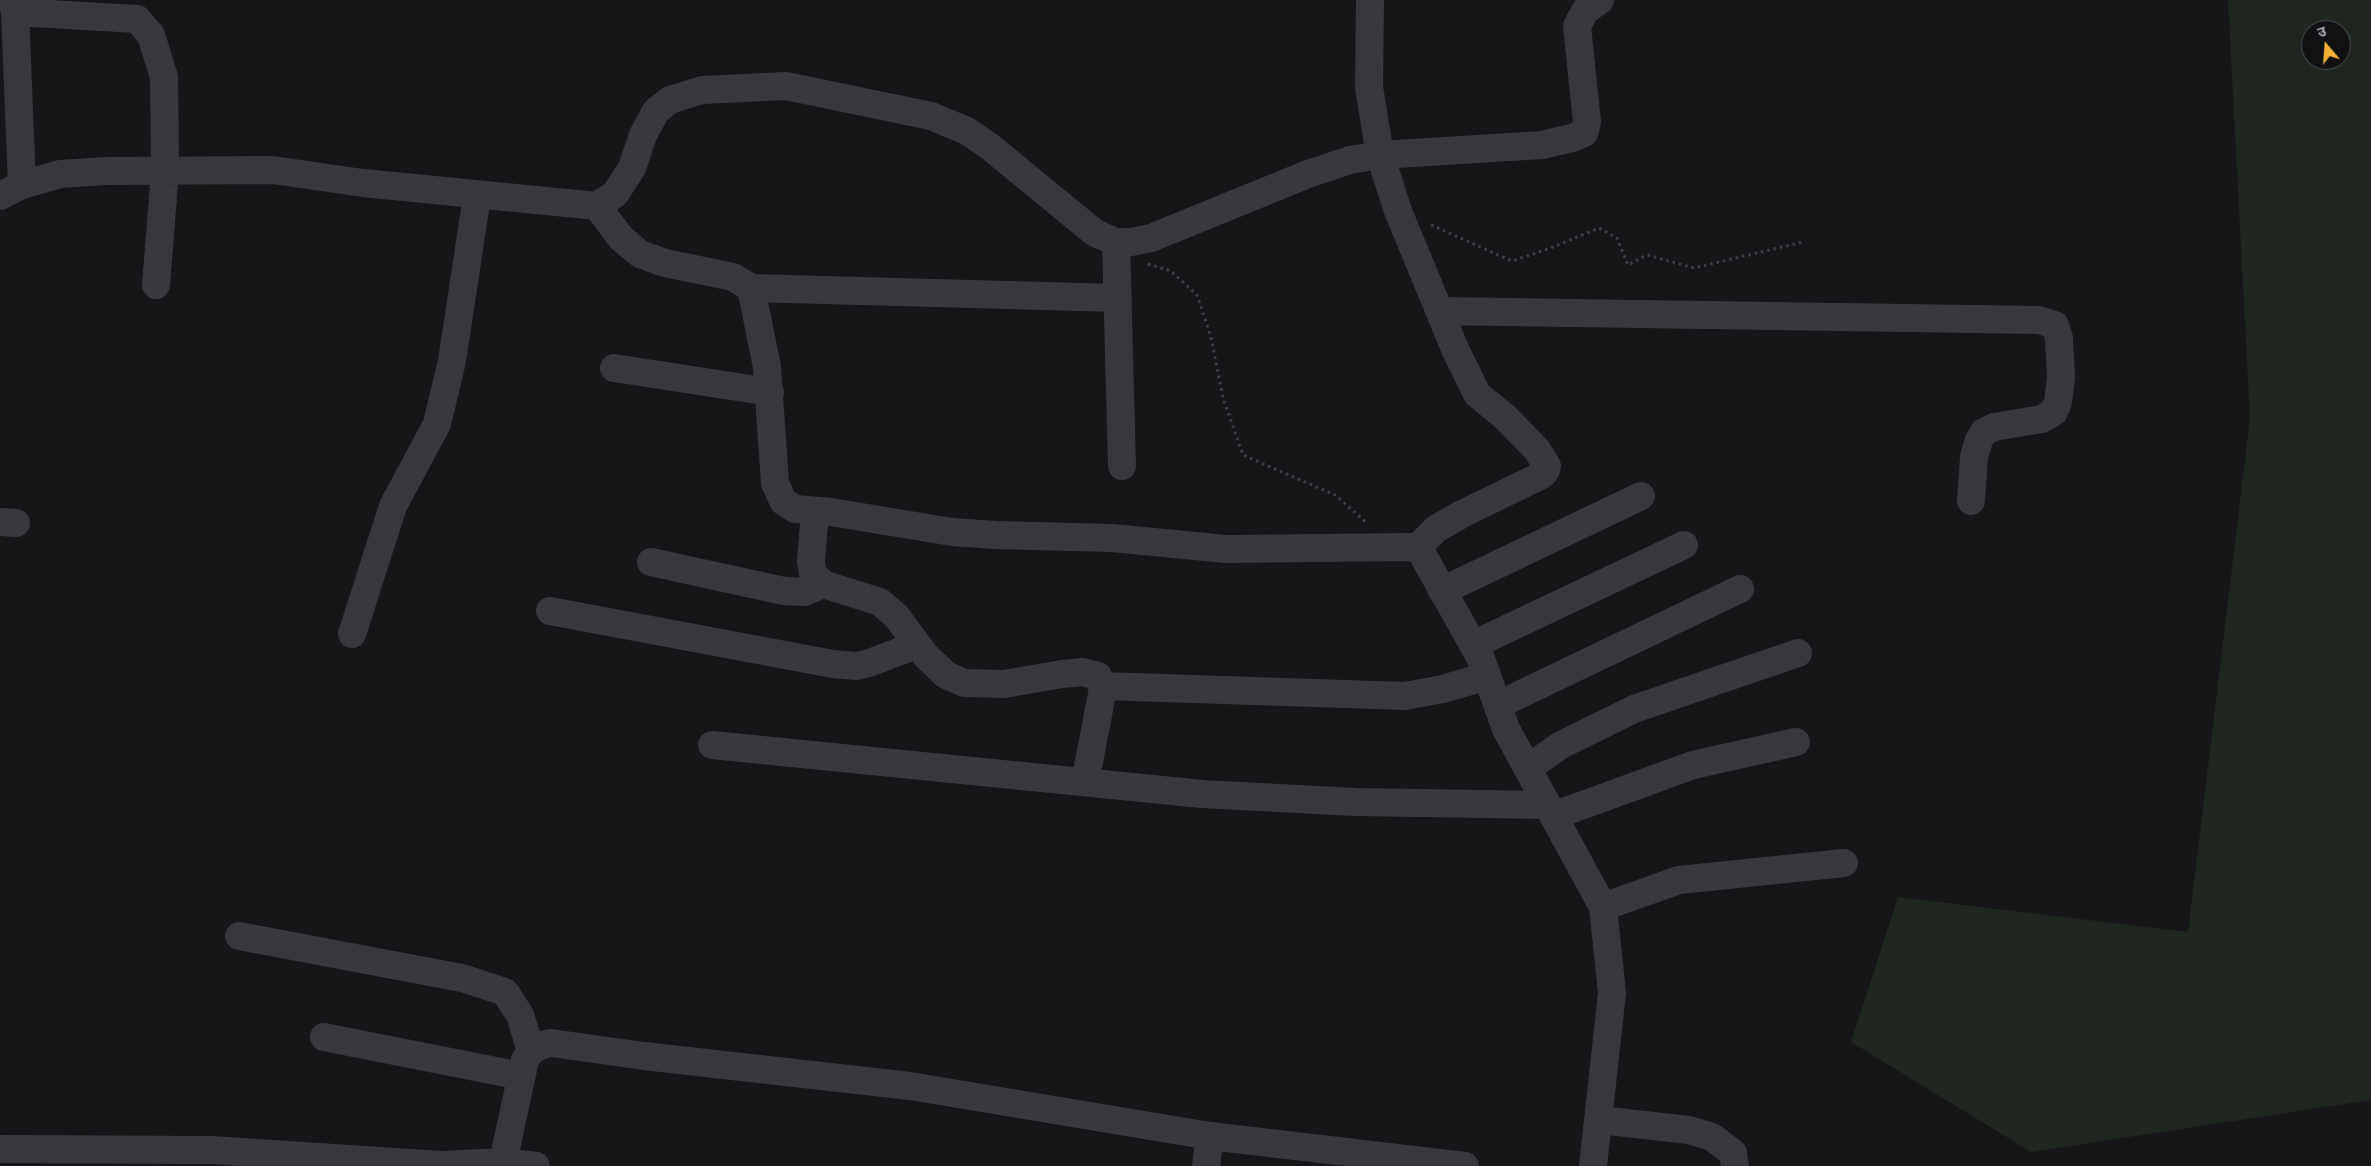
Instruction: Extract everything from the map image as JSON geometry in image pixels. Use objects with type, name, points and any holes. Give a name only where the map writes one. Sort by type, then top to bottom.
[{"type":"street","points":[[751,288],[770,392],[775,483],[783,501],[795,509],[815,510],[952,532],[995,535],[1112,538],[1226,549],[1417,548],[1436,529],[1462,514],[1540,476],[1545,472],[1547,466],[1537,450],[1506,418],[1477,394],[1455,349],[1398,211],[1380,155],[1369,87],[1370,0]]},
{"type":"street","points":[[156,285],[165,171],[164,77],[151,35],[139,10],[13,6],[11,191],[60,174],[165,171],[273,170],[363,183],[477,196],[597,206],[615,194],[632,168],[643,135],[656,111],[670,100],[702,90],[786,86],[931,116],[967,131],[989,146],[1082,224],[1116,242],[1151,238],[1308,174],[1350,160],[1380,155],[1542,145],[1572,138],[1584,133],[1587,122],[1577,26],[1585,11],[1600,0]]},
{"type":"street","points":[[352,634],[393,506],[437,424],[452,361],[477,196]]},
{"type":"street","points":[[597,206],[621,238],[640,254],[665,263],[733,277],[751,288],[1118,298]]},
{"type":"street","points":[[1116,242],[1122,466]]},
{"type":"street","points":[[1440,311],[2039,320],[2055,325],[2060,338],[2061,378],[2058,402],[2054,412],[2042,419],[1994,427],[1984,432],[1979,440],[1974,457],[1971,502]]},
{"type":"street","points":[[614,368],[770,392]]},
{"type":"street","points":[[1442,591],[1641,496]]},
{"type":"street","points":[[815,510],[811,562],[813,574],[823,584],[880,602],[897,617],[917,645],[946,675],[964,683],[1004,684],[1083,672],[1098,676],[1103,686],[1086,782]]},
{"type":"street","points":[[1473,646],[1684,545]]},
{"type":"street","points":[[1417,548],[1420,550],[1473,646],[1487,676],[1506,729],[1603,907],[1612,993],[1600,1120],[1593,1166]]},
{"type":"street","points":[[651,562],[784,592],[804,592],[823,584]]},
{"type":"street","points":[[1498,705],[1740,589]]},
{"type":"street","points":[[550,610],[833,664],[857,666],[917,645]]},
{"type":"street","points":[[1528,768],[1561,745],[1634,708],[1798,653]]},
{"type":"street","points":[[1103,686],[1405,696],[1443,689],[1487,676]]},
{"type":"street","points":[[712,745],[1202,794],[1550,810],[1693,765],[1796,742]]},
{"type":"street","points":[[1603,907],[1679,880],[1844,863]]},
{"type":"street","points":[[238,936],[462,978],[506,992],[520,1015],[531,1051]]},
{"type":"street","points":[[324,1037],[521,1076]]},
{"type":"street","points":[[503,1162],[525,1060],[531,1051],[542,1045],[568,1045],[644,1056],[910,1086],[1210,1136],[1465,1166]]},
{"type":"street","points":[[1600,1120],[1689,1130],[1712,1137],[1733,1153],[1735,1166]]},
{"type":"street","points":[[1206,1166],[1210,1136]]},
{"type":"street","points":[[0,1150],[93,1158],[211,1150],[441,1165],[503,1162],[536,1166]]},
{"type":"path","points":[[1398,211],[1512,261],[1548,249],[1599,228],[1617,238],[1628,266],[1647,255],[1694,268],[1803,242]]},
{"type":"path","points":[[1116,242],[1132,260],[1171,271],[1197,295],[1211,337],[1223,398],[1243,455],[1335,496],[1372,528]]},
{"type":"shaded area","points":[[2228,0],[2371,0],[2371,1100],[2031,1152],[1851,1042],[1898,897],[2188,932],[2250,418]]}]
